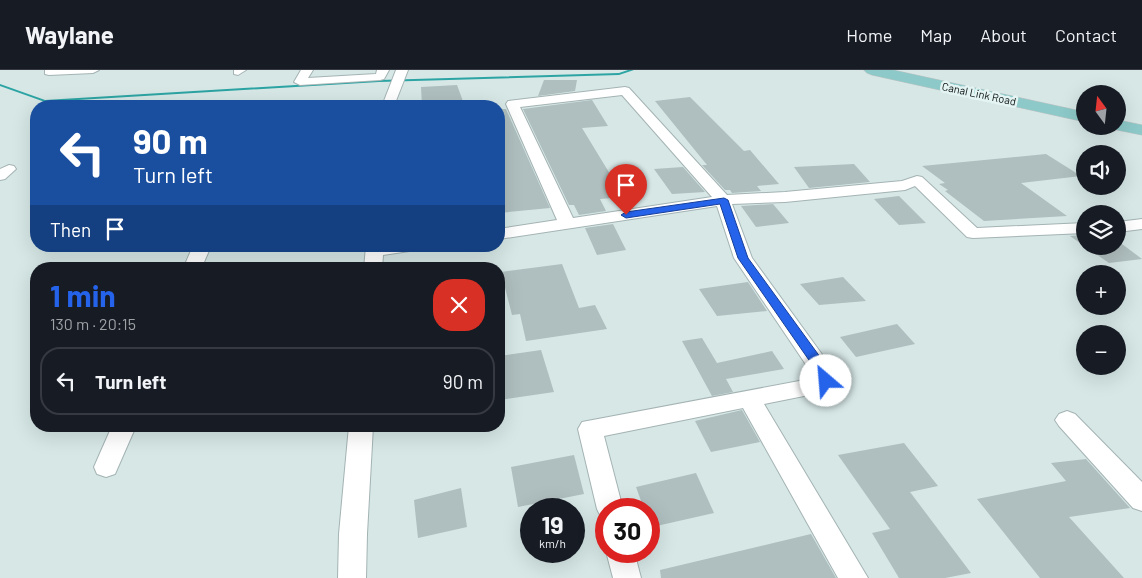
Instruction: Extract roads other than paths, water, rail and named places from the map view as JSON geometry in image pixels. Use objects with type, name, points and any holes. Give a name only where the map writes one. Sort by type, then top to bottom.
[{"type":"main road","name":"Canal Link Road","points":[[872,70],[1076,115]]},
{"type":"main road","name":"Canal Link Road","points":[[929,70],[1076,103]]},
{"type":"main road","points":[[1126,114],[1142,118]]},
{"type":"main road","points":[[1126,127],[1142,130]]},
{"type":"street","points":[[49,72],[93,70]]},
{"type":"street","points":[[307,70],[300,82],[380,77],[383,71],[402,71],[390,100]]},
{"type":"street","points":[[567,224],[512,104],[625,91],[724,200],[743,258],[826,375],[826,381],[821,386],[590,429],[607,498]]},
{"type":"street","points":[[505,233],[724,200],[785,197],[905,185],[917,180],[973,233],[1076,228]]},
{"type":"street","points":[[1126,226],[1142,224]]},
{"type":"street","points":[[749,398],[854,578]]},
{"type":"street","points":[[1067,420],[1142,500]]},
{"type":"street","points":[[106,467],[121,432]]},
{"type":"street","points":[[352,578],[353,534],[361,432]]},
{"type":"street","points":[[623,563],[627,578]]},
{"type":"waterway","points":[[62,100],[379,81],[619,74],[632,70]]},
{"type":"waterway","points":[[0,85],[42,100]]}]
